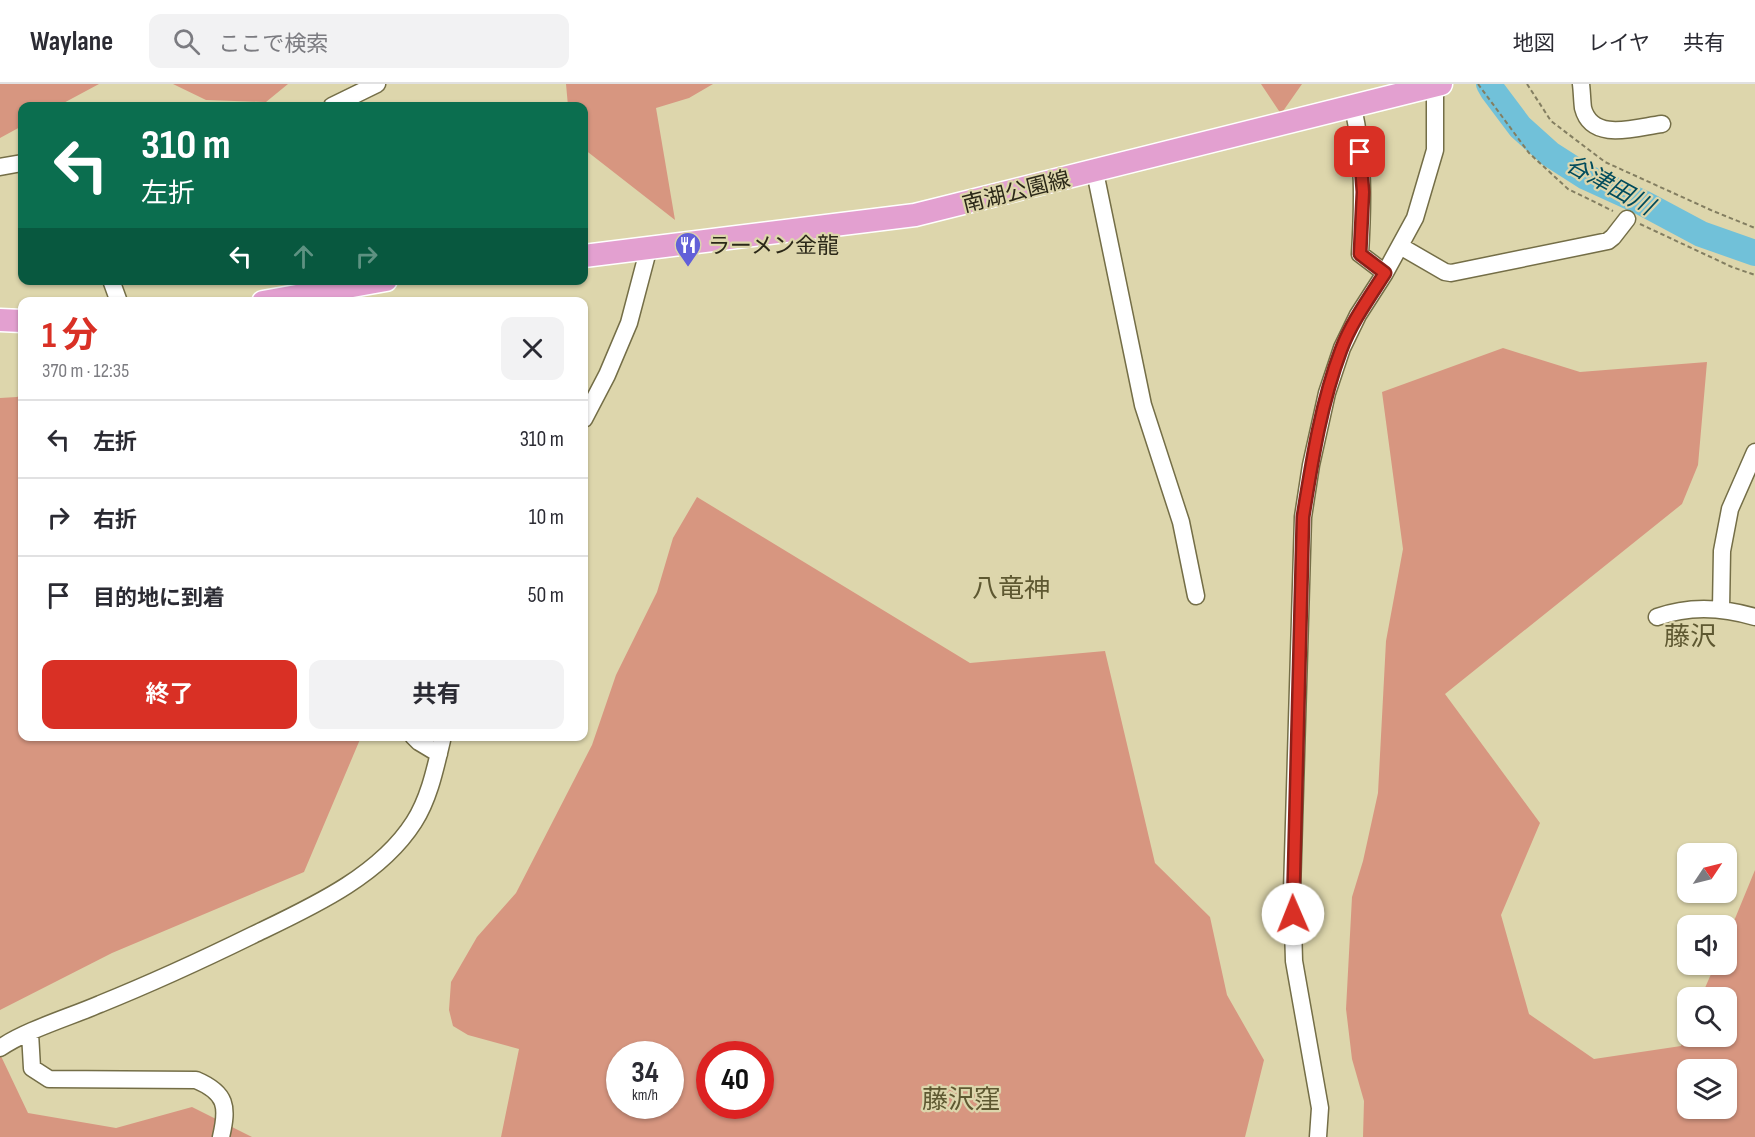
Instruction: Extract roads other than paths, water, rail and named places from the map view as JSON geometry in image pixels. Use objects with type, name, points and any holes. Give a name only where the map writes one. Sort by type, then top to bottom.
[{"type":"main road","name":"南湖公園線","points":[[588,255],[915,215],[1095,172],[1437,84]]},
{"type":"main road","points":[[291,297],[358,285]]},
{"type":"main road","points":[[0,320],[18,321]]},
{"type":"street","points":[[361,100],[377,84]]},
{"type":"street","points":[[1319,1137],[1320,1108],[1294,961],[1292,891],[1303,517],[1311,465],[1327,393],[1342,348],[1358,315],[1385,273],[1415,218],[1435,150],[1437,84]]},
{"type":"street","points":[[1581,84],[1583,108],[1588,120],[1599,128],[1614,131],[1662,124]]},
{"type":"street","points":[[1353,107],[1359,133],[1363,192],[1360,254],[1385,273]]},
{"type":"street","points":[[0,167],[18,164]]},
{"type":"street","points":[[1095,172],[1143,405],[1181,522],[1196,596]]},
{"type":"street","points":[[1400,246],[1445,272],[1451,273],[1608,241],[1627,219]]},
{"type":"street","points":[[588,411],[607,375],[629,323],[649,247]]},
{"type":"street","points":[[1721,609],[1722,551],[1730,509],[1755,452]]},
{"type":"street","points":[[1657,617],[1691,608],[1721,609],[1755,617]]},
{"type":"street","points":[[418,741],[439,754]]},
{"type":"street","points":[[0,1048],[30,1033],[173,974],[314,905],[358,878],[400,842],[415,821],[431,784],[442,741]]},
{"type":"street","points":[[30,1033],[32,1068],[49,1079],[196,1080],[213,1088],[224,1103],[225,1118],[221,1137]]},
{"type":"waterway","name":"谷津田川","points":[[1489,84],[1520,127],[1550,154],[1586,177],[1643,203],[1701,234],[1755,253]]},
{"type":"place","name":"ラーメン金龍","points":[[688,268]]},
{"type":"district","name":"八竜神","points":[[1011,588]]},
{"type":"district","name":"藤沢","points":[[1690,636]]},
{"type":"district","name":"藤沢窪","points":[[961,1099]]}]
